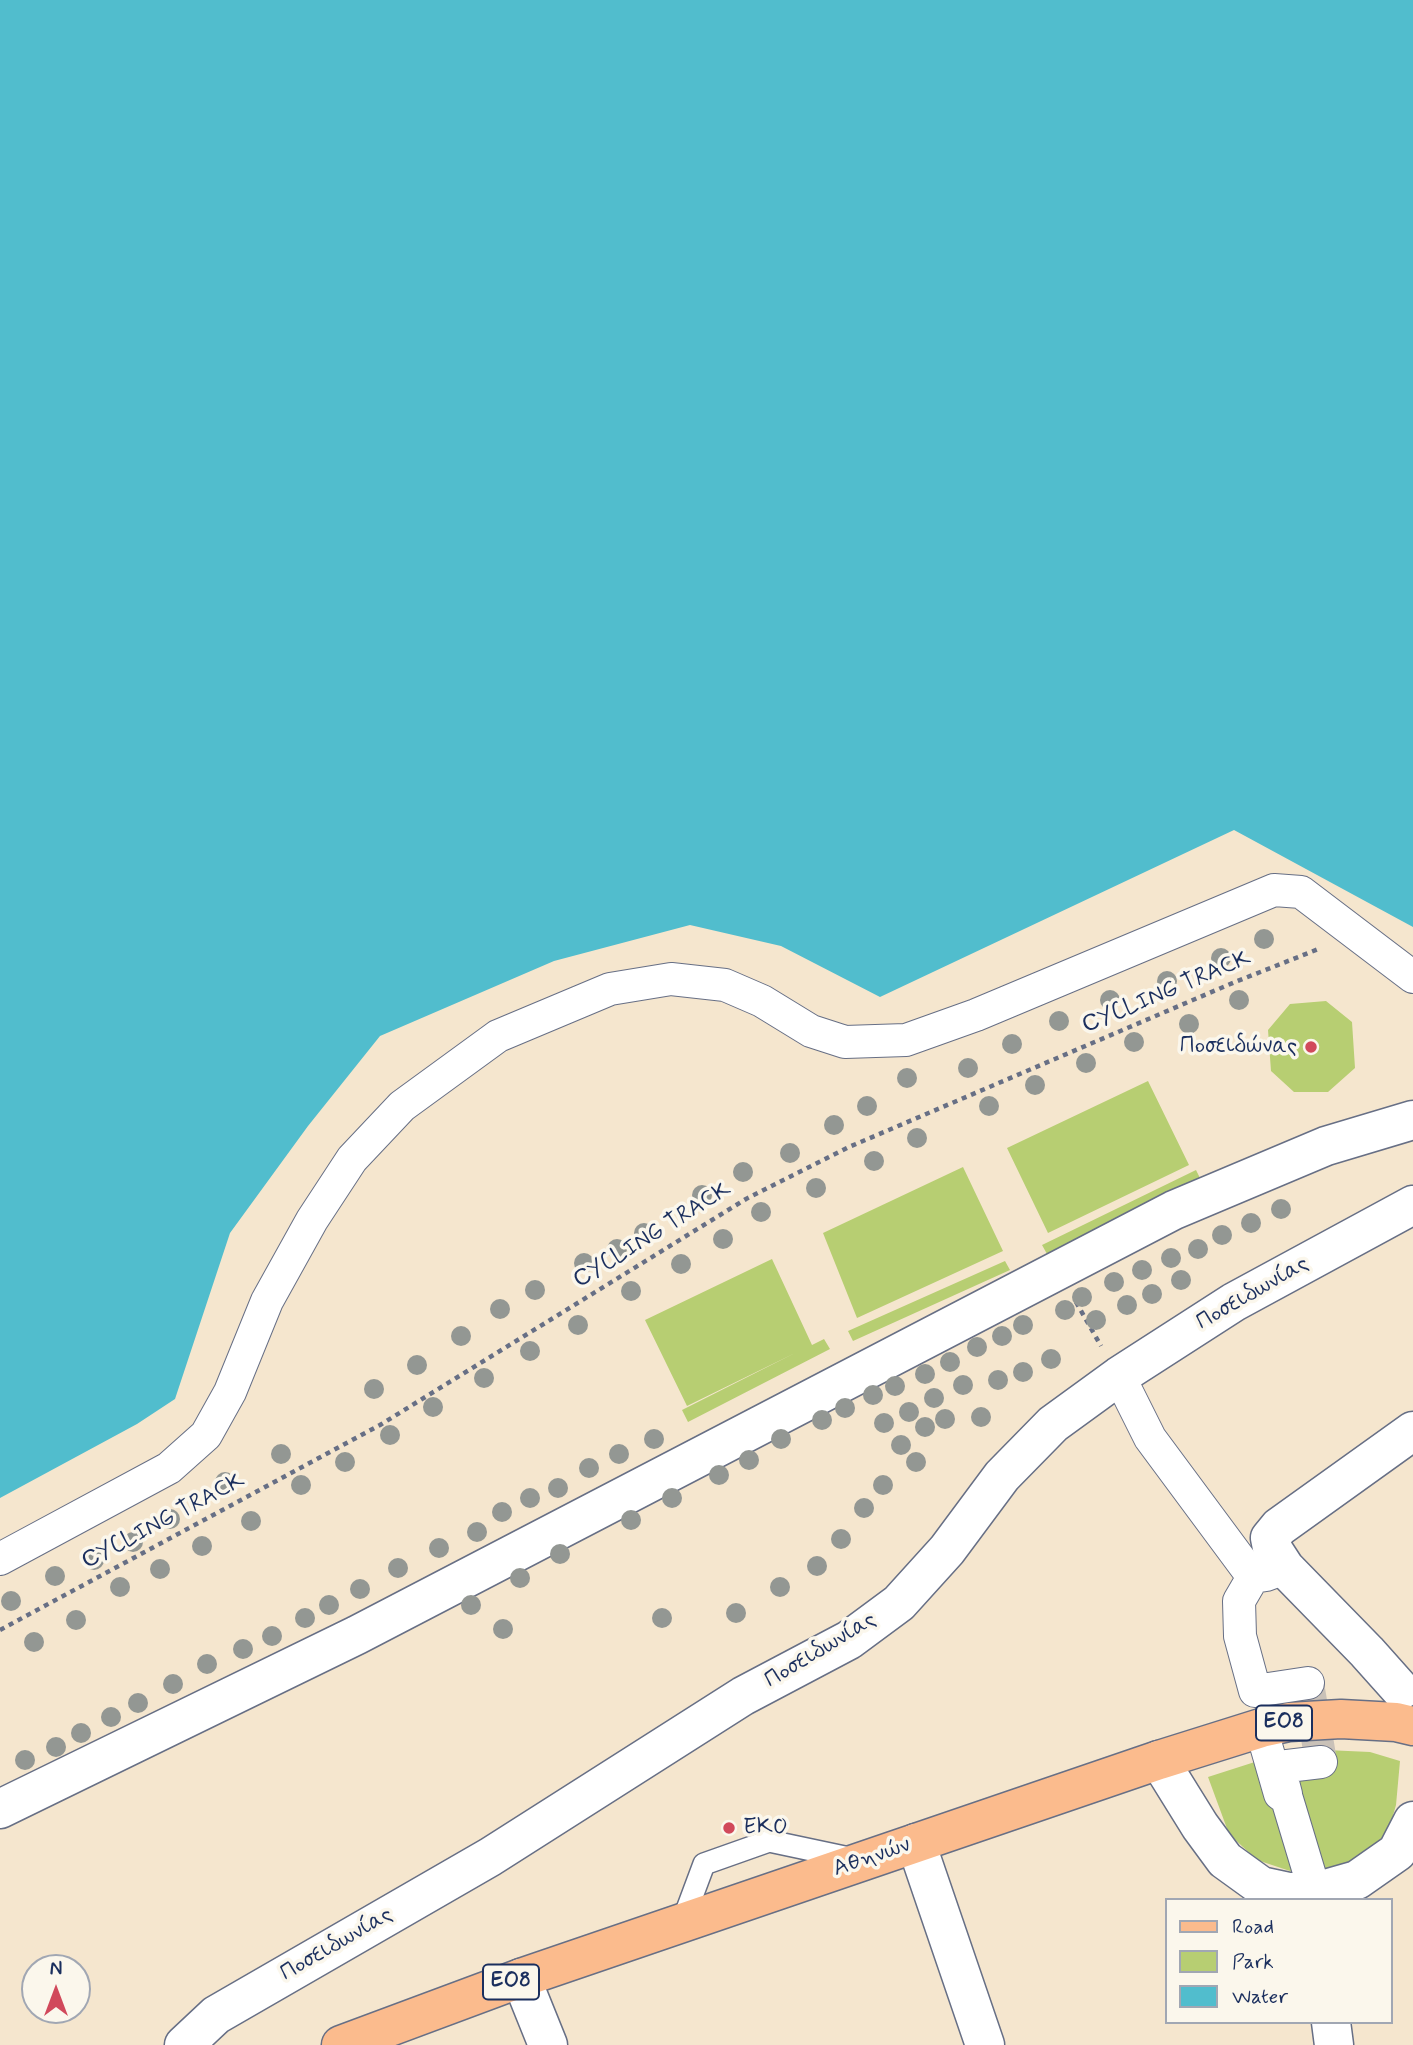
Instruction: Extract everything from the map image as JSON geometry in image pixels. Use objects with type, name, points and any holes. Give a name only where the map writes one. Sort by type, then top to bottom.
[{"type":"main road","name":"Αθηνών","points":[[341,2045],[521,1978],[1159,1760],[1261,1728],[1289,1722],[1341,1719],[1406,1706]]},
{"type":"street","points":[[0,1559],[169,1468],[206,1435],[230,1392],[267,1301],[312,1220],[352,1158],[402,1106],[498,1036],[610,989],[671,979],[725,985],[762,1001],[811,1031],[845,1042],[906,1040],[976,1015],[1274,890],[1301,892],[1413,977]]},
{"type":"street","points":[[0,1809],[357,1635],[1174,1210],[1326,1146],[1413,1120]]},
{"type":"street","name":"Ποσειδωνίας","points":[[184,2045],[216,2015],[490,1857],[743,1696],[849,1640],[899,1604],[947,1550],[1002,1476],[1053,1424],[1119,1376],[1234,1302],[1413,1205]]},
{"type":"street","points":[[1119,1376],[1150,1438],[1269,1572],[1406,1706]]},
{"type":"street","points":[[1308,1683],[1255,1691],[1240,1636],[1239,1601],[1269,1572],[1272,1548],[1270,1538],[1279,1527],[1413,1431]]},
{"type":"street","points":[[1261,1728],[1280,1794],[1287,1799]]},
{"type":"street","points":[[1159,1760],[1200,1826],[1225,1860],[1261,1886],[1316,1896],[1357,1880],[1397,1852],[1413,1821]]},
{"type":"street","points":[[1316,1896],[1279,1768],[1321,1762]]},
{"type":"street","points":[[916,1843],[985,2045]]},
{"type":"street","points":[[521,1978],[548,2045]]},
{"type":"street","points":[[1331,2024],[1334,2045]]},
{"type":"path","name":"СYCLING TRACK","points":[[0,1630],[380,1424],[746,1199],[861,1142],[1354,933]]},
{"type":"path","points":[[1058,1272],[1119,1376]]},
{"type":"green space","points":[[1326,1001],[1352,1022],[1355,1068],[1328,1092],[1294,1092],[1271,1071],[1268,1030],[1290,1004]]},
{"type":"green space","points":[[1148,1081],[1189,1165],[1048,1233],[1007,1148]]},
{"type":"green space","points":[[963,1167],[1003,1251],[857,1318],[823,1233]]},
{"type":"green space","points":[[1196,1170],[1201,1180],[1047,1254],[1042,1245]]},
{"type":"green space","points":[[772,1259],[812,1345],[824,1339],[830,1349],[688,1422],[682,1410],[795,1353],[687,1406],[645,1320]]},
{"type":"green space","points":[[1005,1261],[1010,1270],[853,1341],[848,1331]]},
{"type":"green space","points":[[1326,1750],[1370,1752],[1400,1761],[1396,1805],[1388,1833],[1371,1852],[1341,1870],[1299,1874],[1257,1860],[1229,1834],[1208,1777],[1261,1760]]},
{"type":"water","points":[[0,0],[1413,0],[1413,927],[1234,830],[880,997],[781,946],[690,925],[554,961],[380,1036],[308,1126],[230,1233],[175,1399],[137,1424],[0,1498]]},
{"type":"tunnel","points":[[1308,1683],[1321,1762]]},
{"type":"place","name":"Ποσειδώνας","points":[[1311,1047]]},
{"type":"place","name":"EKO","points":[[729,1828]]}]
